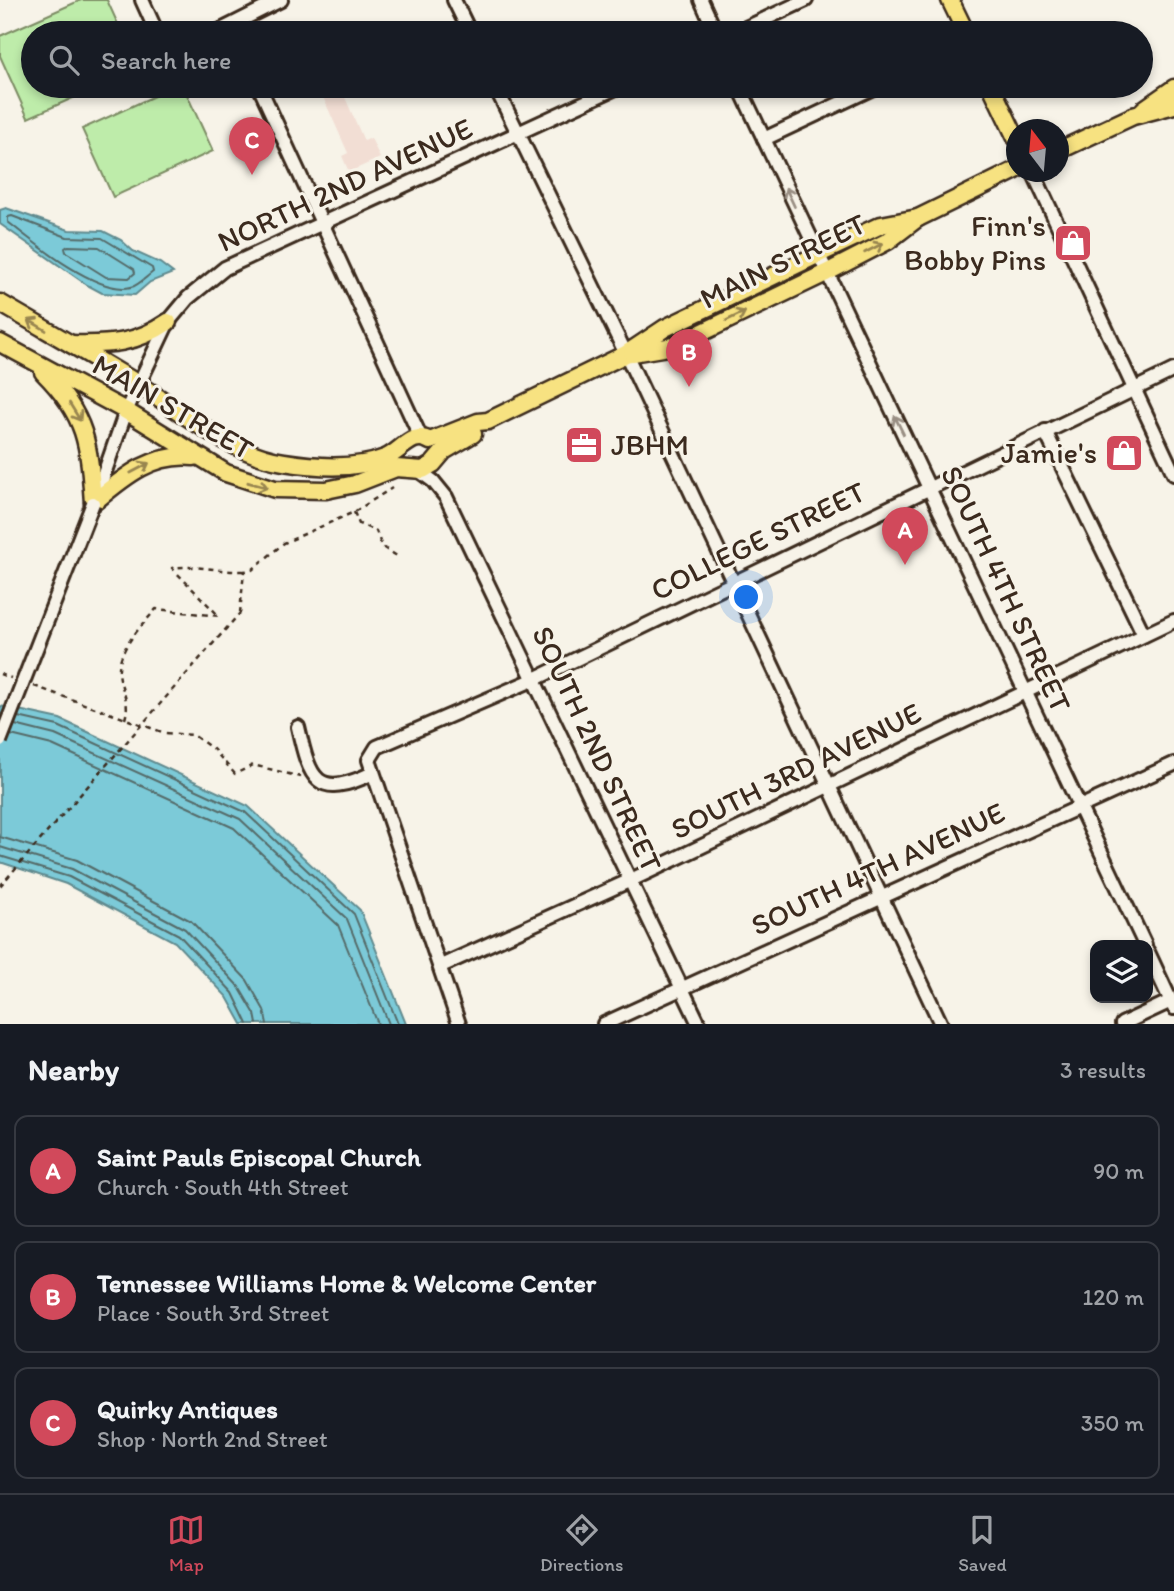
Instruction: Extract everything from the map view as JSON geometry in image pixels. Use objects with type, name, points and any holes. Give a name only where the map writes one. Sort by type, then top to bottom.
[{"type":"main road","points":[[950,0],[960,21]]},
{"type":"main road","points":[[1069,146],[1133,116],[1174,88]]},
{"type":"main road","points":[[997,98],[1008,119]]},
{"type":"main road","points":[[1133,116],[1174,105]]},
{"type":"main road","name":"MAIN STREET","points":[[626,354],[674,346],[888,241],[918,218],[1006,175]]},
{"type":"main road","name":"MAIN STREET","points":[[0,343],[126,411],[196,457],[248,482],[292,491],[341,488],[481,429],[488,421],[626,354],[665,328],[881,225],[918,218]]},
{"type":"main road","name":"MAIN STREET","points":[[0,303],[232,442],[283,462],[359,465],[419,454]]},
{"type":"main road","points":[[69,344],[118,345],[149,335],[168,322]]},
{"type":"main road","points":[[31,360],[59,389],[82,424],[90,461],[93,503]]},
{"type":"main road","points":[[93,503],[140,467],[171,456],[196,457]]},
{"type":"street","points":[[142,0],[152,21]]},
{"type":"street","points":[[246,21],[281,0]]},
{"type":"street","points":[[454,0],[464,21]]},
{"type":"street","points":[[701,0],[711,21]]},
{"type":"street","points":[[761,21],[806,0]]},
{"type":"street","points":[[265,98],[406,407],[419,454]]},
{"type":"street","points":[[500,98],[626,354],[942,1024]]},
{"type":"street","name":"NORTH 2ND AVENUE","points":[[0,741],[126,411],[168,322],[188,298],[225,268],[593,98]]},
{"type":"street","name":"SOUTH 4TH STREET","points":[[745,98],[825,273],[929,486],[1143,940]]},
{"type":"street","points":[[764,139],[851,98]]},
{"type":"street","points":[[1038,182],[1174,474]]},
{"type":"street","name":"COLLEGE STREET","points":[[373,773],[369,760],[377,747],[536,679],[929,486],[1174,370]]},
{"type":"street","points":[[1045,431],[1144,635]]},
{"type":"street","name":"SOUTH 2ND STREET","points":[[419,454],[433,481],[446,497],[536,679],[699,1024]]},
{"type":"street","name":"SOUTH 3RD AVENUE","points":[[441,967],[631,880],[1174,621]]},
{"type":"street","points":[[298,727],[306,762],[315,779],[327,785],[351,784],[373,773],[459,1024]]},
{"type":"street","name":"SOUTH 4TH AVENUE","points":[[604,1024],[1174,764]]},
{"type":"street","points":[[1122,1024],[1172,1005],[1168,981],[1153,959]]},
{"type":"path","points":[[125,719],[129,706],[118,669],[124,651],[156,609],[219,616],[172,568],[194,564],[217,571],[252,570],[284,543],[354,512],[392,488]]},
{"type":"path","points":[[354,512],[359,524],[376,531],[385,550],[397,556]]},
{"type":"path","points":[[0,886],[240,613],[244,571]]},
{"type":"path","points":[[0,674],[12,679]]},
{"type":"path","points":[[25,683],[165,733],[193,735],[213,749],[235,774],[253,765],[315,779]]},
{"type":"shaded area","points":[[323,98],[345,98],[364,141],[371,138],[380,158],[349,172],[342,156],[348,153]]},
{"type":"green space","points":[[81,0],[107,0],[117,21],[34,21]]},
{"type":"green space","points":[[21,27],[21,98],[73,98],[28,118],[0,56],[0,36]]},
{"type":"green space","points":[[150,98],[189,98],[213,151],[113,197],[82,129]]},
{"type":"water","points":[[6,208],[69,230],[103,231],[173,273],[150,282],[135,295],[102,293],[0,224],[0,210]]},
{"type":"water","points":[[0,706],[60,719],[248,806],[360,910],[406,1024],[242,1024],[227,997],[175,942],[66,884],[0,862]]},
{"type":"place","name":"Quirky Antiques","points":[[252,175]]},
{"type":"place","name":"Finn's Bobby Pins","points":[[1073,243]]},
{"type":"place","name":"Tennessee Williams Home & Welcome Center","points":[[689,387]]},
{"type":"place","name":"JBHM","points":[[584,445]]},
{"type":"place","name":"Jamie's","points":[[1124,453]]},
{"type":"place","name":"Saint Pauls Episcopal Church","points":[[905,565]]}]
